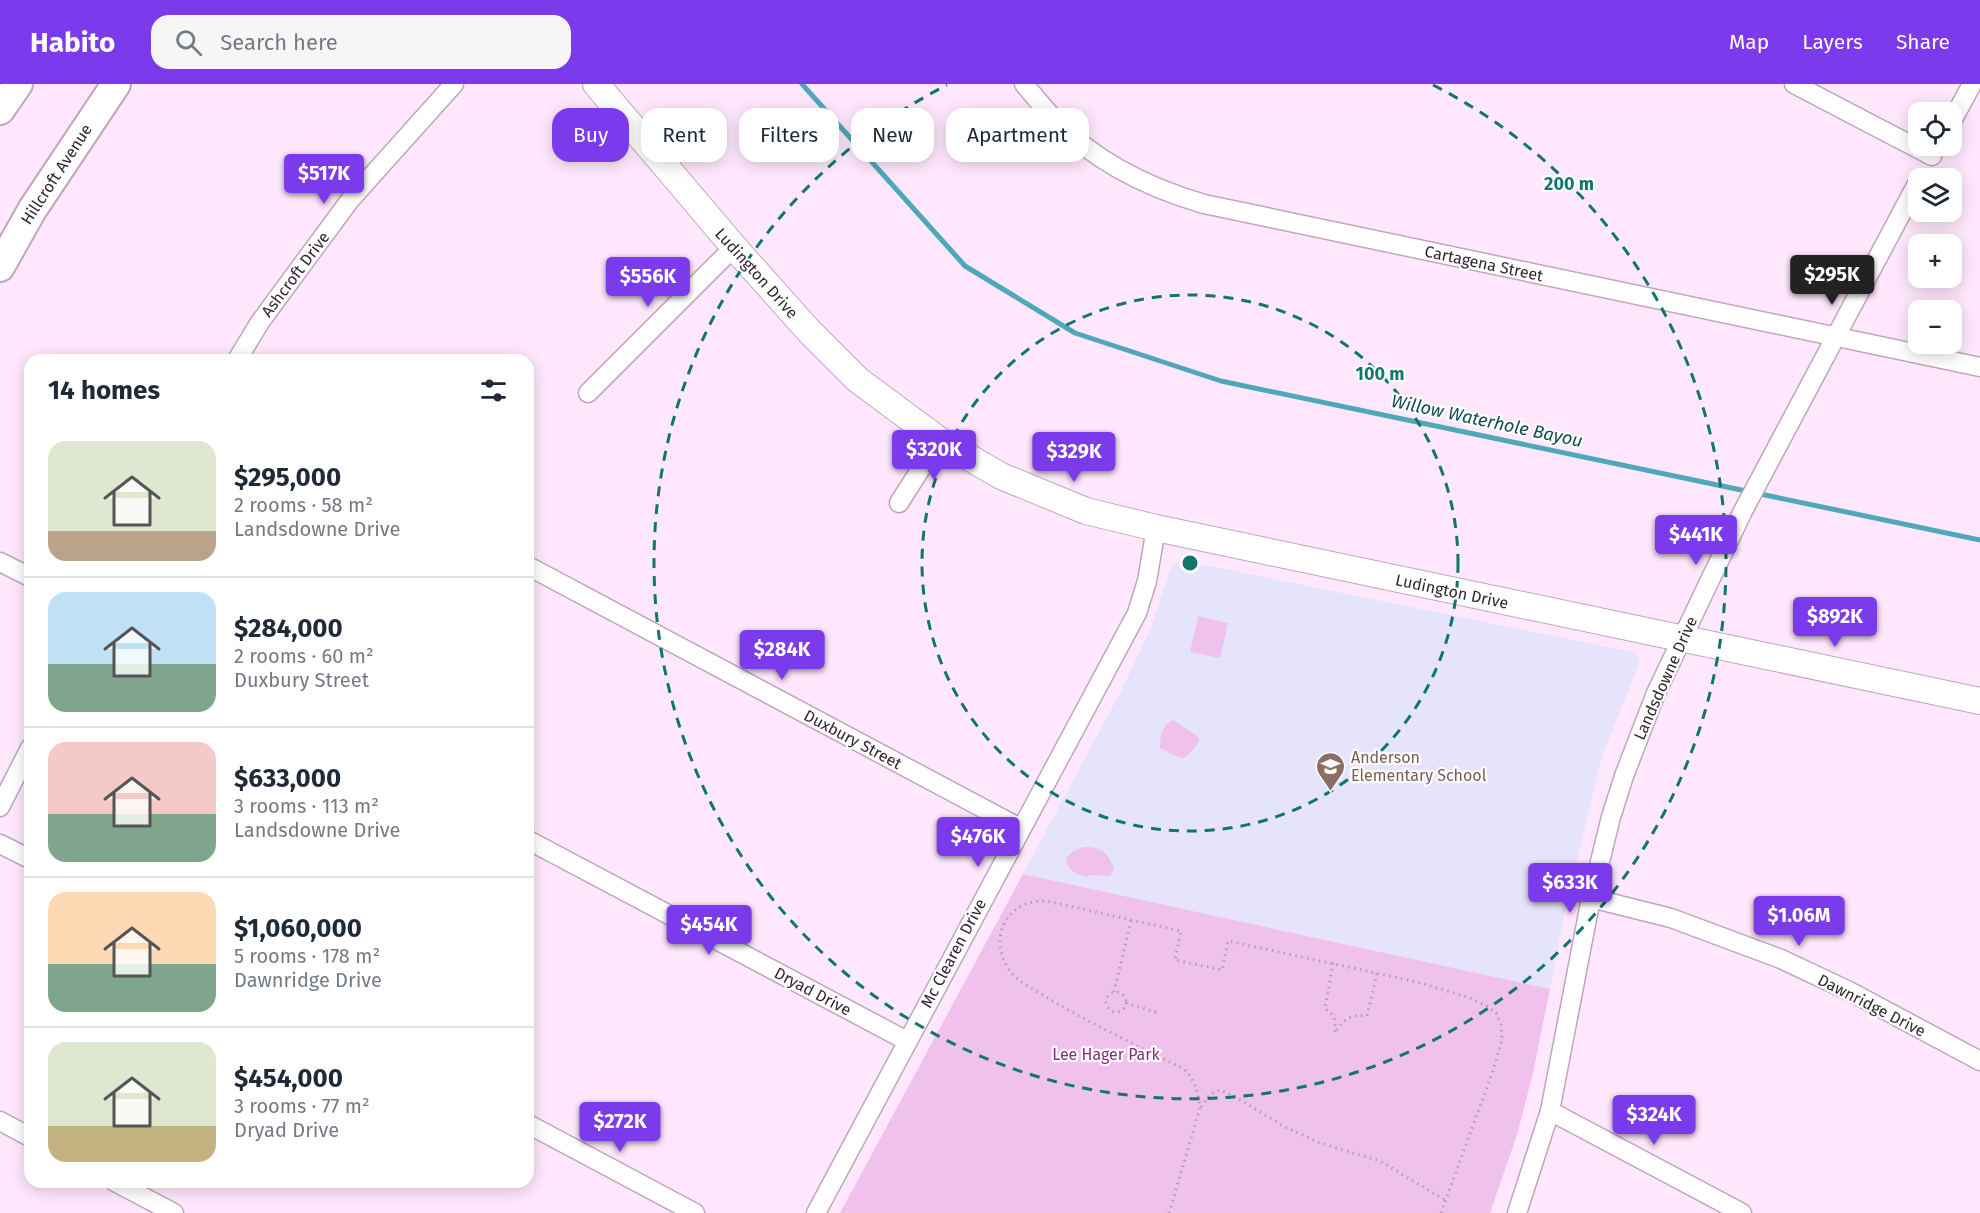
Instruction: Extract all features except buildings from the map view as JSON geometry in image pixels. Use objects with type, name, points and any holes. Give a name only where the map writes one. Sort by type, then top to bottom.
[{"type":"main road","points":[[0,110],[18,84]]},
{"type":"main road","name":"Hillcroft Avenue","points":[[0,267],[32,210],[116,84]]},
{"type":"street","name":"Ashcroft Drive","points":[[241,354],[260,322],[350,200],[454,84]]},
{"type":"street","name":"Ludington Drive","points":[[596,84],[734,247],[808,330],[858,380],[939,440],[1001,476],[1039,493],[1086,511],[1156,528],[1980,701]]},
{"type":"street","name":"Cartagena Street","points":[[1024,84],[1055,121],[1092,151],[1166,193],[1215,206],[1980,367]]},
{"type":"street","points":[[1794,84],[1908,138]]},
{"type":"street","points":[[1962,103],[1972,84]]},
{"type":"street","name":"Landsdowne Drive","points":[[1517,1213],[1550,1111],[1592,898],[1623,776],[1656,693],[1743,511],[1908,201]]},
{"type":"street","points":[[588,393],[734,247]]},
{"type":"street","points":[[899,503],[939,440]]},
{"type":"street","name":"Mc Clearen Drive","points":[[816,1213],[1137,612],[1148,581],[1156,528]]},
{"type":"street","points":[[0,562],[24,574]]},
{"type":"street","name":"Duxbury Street","points":[[534,569],[1020,828]]},
{"type":"street","points":[[0,807],[24,760]]},
{"type":"street","name":"Dryad Drive","points":[[534,843],[907,1041]]},
{"type":"street","points":[[0,844],[24,857]]},
{"type":"street","name":"Dawnridge Drive","points":[[1592,898],[1671,918],[1781,958],[1851,992],[1980,1061]]},
{"type":"street","points":[[1550,1111],[1742,1213]]},
{"type":"street","points":[[0,1121],[24,1134]]},
{"type":"street","points":[[534,1127],[695,1213]]},
{"type":"street","points":[[127,1188],[174,1213]]},
{"type":"path","points":[[1200,1108],[1198,1092],[1192,1077],[1184,1069],[1104,1029],[1026,985],[1011,972],[1003,960],[999,946],[1003,927],[1009,916],[1023,904],[1046,901],[1181,931],[1175,960],[1222,970],[1228,941],[1413,981],[1468,997],[1487,1006],[1496,1013],[1501,1025],[1502,1039],[1494,1068],[1441,1213]]},
{"type":"path","points":[[1126,1003],[1120,1011],[1110,1011],[1106,1002],[1108,996],[1113,992],[1131,920]]},
{"type":"path","points":[[1333,963],[1325,1009],[1330,1011],[1335,1019],[1335,1033],[1341,1023],[1350,1017],[1367,1016],[1377,973]]},
{"type":"path","points":[[1113,992],[1122,995],[1126,1003],[1159,1013]]},
{"type":"path","points":[[1169,1213],[1200,1108],[1210,1094],[1220,1090],[1285,1127],[1320,1143],[1380,1161],[1445,1200]]},
{"type":"shaded area","name":"Anderson Elementary School","points":[[1181,560],[1632,652],[1637,655],[1640,661],[1602,756],[1565,910],[1550,989],[1023,874],[1120,693],[1151,628],[1172,565]]},
{"type":"green space","points":[[1198,616],[1228,623],[1220,658],[1190,652]]},
{"type":"green space","points":[[1173,720],[1197,736],[1199,741],[1184,758],[1160,748],[1162,732]]},
{"type":"green space","points":[[1084,847],[1100,849],[1107,855],[1114,869],[1110,876],[1090,875],[1086,877],[1068,867],[1067,858],[1070,854]]},
{"type":"green space","name":"Lee Hager Park","points":[[1023,874],[1550,989],[1533,1073],[1517,1135],[1490,1213],[840,1213]]},
{"type":"waterway","name":"Willow Waterhole Bayou","points":[[802,84],[965,266],[1075,333],[1221,381],[1980,540]]},
{"type":"place","name":"Anderson Elementary School","points":[[1330,792]]}]
